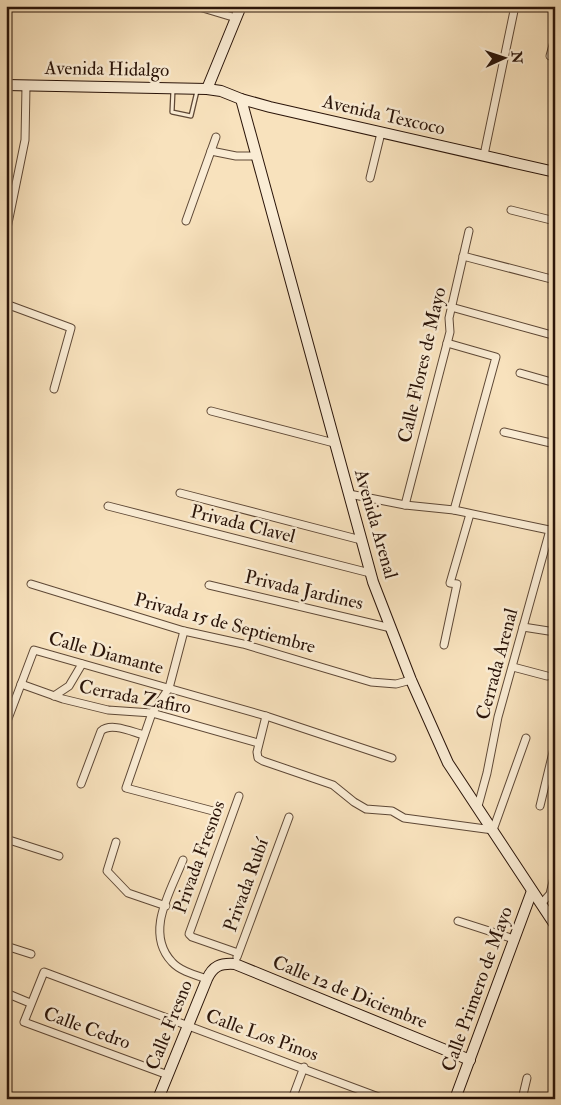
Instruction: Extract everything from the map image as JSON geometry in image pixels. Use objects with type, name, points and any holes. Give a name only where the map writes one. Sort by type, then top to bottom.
[{"type":"main road","points":[[202,89],[241,6]]},
{"type":"main road","name":"Avenida Hidalgo","points":[[6,86],[173,87],[202,89]]},
{"type":"main road","name":"Avenida Texcoco","points":[[202,89],[221,91],[241,100],[555,172]]},
{"type":"main road","name":"Avenida Arenal","points":[[241,100],[370,573],[411,680],[448,763],[555,925]]},
{"type":"main road","name":"Calle Primero de Mayo","points":[[455,1099],[532,891]]},
{"type":"main road","name":"Calle 12 de Diciembre","points":[[216,966],[224,963],[235,964],[470,1060]]},
{"type":"main road","name":"Calle Fresno","points":[[158,1099],[207,979],[216,966]]},
{"type":"street","points":[[196,6],[236,18]]},
{"type":"street","points":[[484,155],[515,6]]},
{"type":"street","points":[[550,56],[555,38]]},
{"type":"street","points":[[6,233],[25,140],[26,86]]},
{"type":"street","points":[[370,178],[381,133]]},
{"type":"street","points":[[186,221],[216,137]]},
{"type":"street","points":[[211,151],[236,156],[256,156]]},
{"type":"street","points":[[511,210],[555,221]]},
{"type":"street","name":"Calle Flores de Mayo","points":[[405,505],[447,343],[451,307],[469,230]]},
{"type":"street","points":[[464,256],[555,280]]},
{"type":"street","points":[[6,304],[71,328],[54,389]]},
{"type":"street","points":[[451,307],[552,335]]},
{"type":"street","points":[[447,343],[496,357],[454,510]]},
{"type":"street","points":[[520,373],[555,383]]},
{"type":"street","points":[[211,411],[334,442]]},
{"type":"street","points":[[504,432],[555,444]]},
{"type":"street","points":[[180,493],[362,540]]},
{"type":"street","points":[[349,494],[405,505],[454,510],[552,531]]},
{"type":"street","name":"Privada Clavel","points":[[108,506],[370,573]]},
{"type":"street","points":[[444,645],[457,584],[450,583],[470,514]]},
{"type":"street","name":"Cerrada Arenal","points":[[478,806],[487,773],[498,717],[552,531]]},
{"type":"street","name":"Privada 15 de Septiembre","points":[[31,584],[184,631],[243,644],[371,682],[396,684],[411,680]]},
{"type":"street","name":"Privada Jardines","points":[[209,585],[391,628]]},
{"type":"street","points":[[523,627],[555,632]]},
{"type":"street","points":[[184,631],[169,688],[152,713],[126,788],[213,811]]},
{"type":"street","name":"Calle Diamante","points":[[21,684],[34,650],[266,716]]},
{"type":"street","points":[[54,696],[69,686],[82,664]]},
{"type":"street","points":[[513,667],[547,676]]},
{"type":"street","points":[[6,724],[21,684]]},
{"type":"street","name":"Cerrada Zafiro","points":[[21,684],[63,699],[108,710],[152,713],[258,743]]},
{"type":"street","points":[[392,758],[266,716],[258,743],[258,758],[333,785],[366,809],[392,811],[404,818],[493,830],[526,738]]},
{"type":"street","points":[[81,784],[101,731],[112,727],[144,735]]},
{"type":"street","points":[[540,806],[555,744]]},
{"type":"street","name":"Privada Fresnos","points":[[238,953],[192,937],[189,934],[239,796]]},
{"type":"street","name":"Privada Rubí","points":[[235,964],[289,817]]},
{"type":"street","points":[[6,839],[59,856]]},
{"type":"street","points":[[116,842],[107,871],[128,893],[166,906]]},
{"type":"street","points":[[183,860],[159,924],[159,936],[164,952],[172,963],[207,979]]},
{"type":"street","points":[[541,904],[550,894],[555,873]]},
{"type":"street","points":[[458,922],[514,940]]},
{"type":"street","points":[[6,946],[31,954]]},
{"type":"street","name":"Calle Los Pinos","points":[[30,1003],[44,972],[304,1067],[384,1099]]},
{"type":"street","points":[[6,993],[30,1003]]},
{"type":"street","name":"Calle Cedro","points":[[30,1003],[24,1022],[168,1075]]},
{"type":"street","points":[[292,1099],[304,1067]]},
{"type":"street","points":[[522,1099],[527,1078]]},
{"type":"lane","points":[[173,87],[172,112],[190,116],[202,89]]}]
